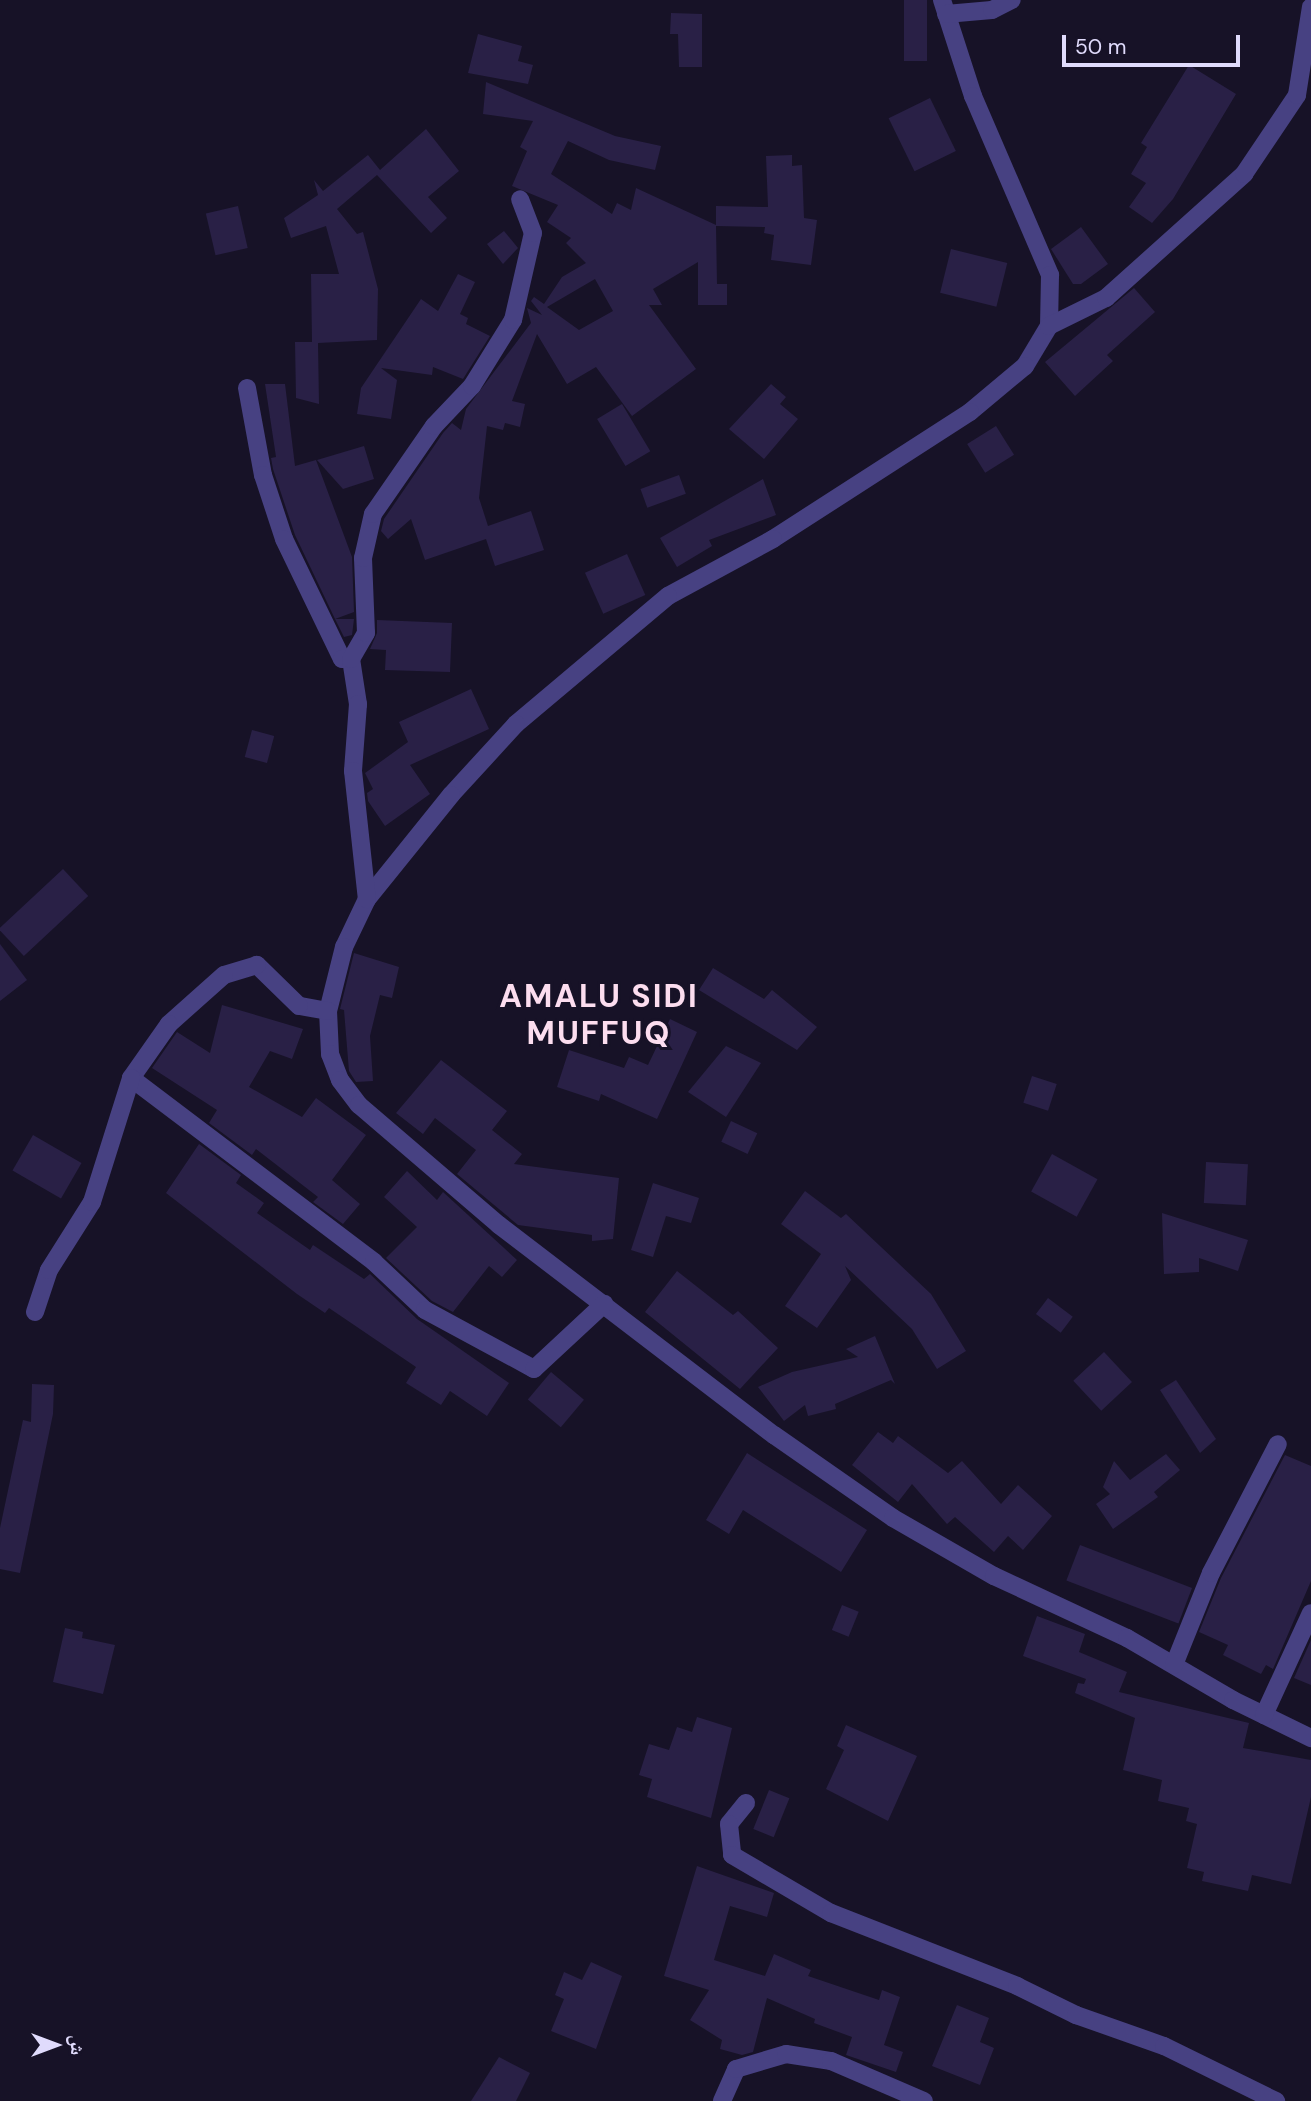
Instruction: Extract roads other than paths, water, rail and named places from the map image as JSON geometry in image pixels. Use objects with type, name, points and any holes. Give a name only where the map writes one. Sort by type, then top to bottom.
[{"type":"street","points":[[1012,0],[992,10],[944,7],[973,96],[1050,275],[1049,326],[1024,366],[970,412],[773,539],[668,596],[605,646],[516,724],[451,795],[367,899],[344,947],[328,1012],[330,1054],[340,1080],[359,1105],[499,1225],[775,1435],[893,1518],[993,1576],[1127,1638],[1264,1715],[1311,1738]]},
{"type":"street","points":[[1049,326],[1106,298],[1244,174],[1297,95],[1311,7]]},
{"type":"street","points":[[367,899],[354,771],[358,704],[351,659],[366,633],[363,558],[373,514],[434,426],[472,386],[513,320],[533,233],[520,199]]},
{"type":"street","points":[[247,388],[263,475],[284,539],[342,659],[351,659]]},
{"type":"street","points":[[35,1312],[49,1270],[92,1202],[131,1078],[169,1024],[224,975],[257,965],[299,1006],[328,1012]]},
{"type":"street","points":[[131,1078],[374,1262],[425,1310],[534,1369],[604,1304]]},
{"type":"street","points":[[1174,1665],[1211,1573],[1278,1444]]},
{"type":"street","points":[[1264,1715],[1311,1613]]},
{"type":"street","points":[[746,1803],[729,1824],[732,1855],[831,1913],[1017,1986],[1076,2015],[1164,2046],[1276,2101]]},
{"type":"street","points":[[722,2101],[736,2069],[786,2054],[831,2061],[924,2101]]},
{"type":"district","name":"AMALU SIDI MUFFUQ","points":[[599,1016]]}]
